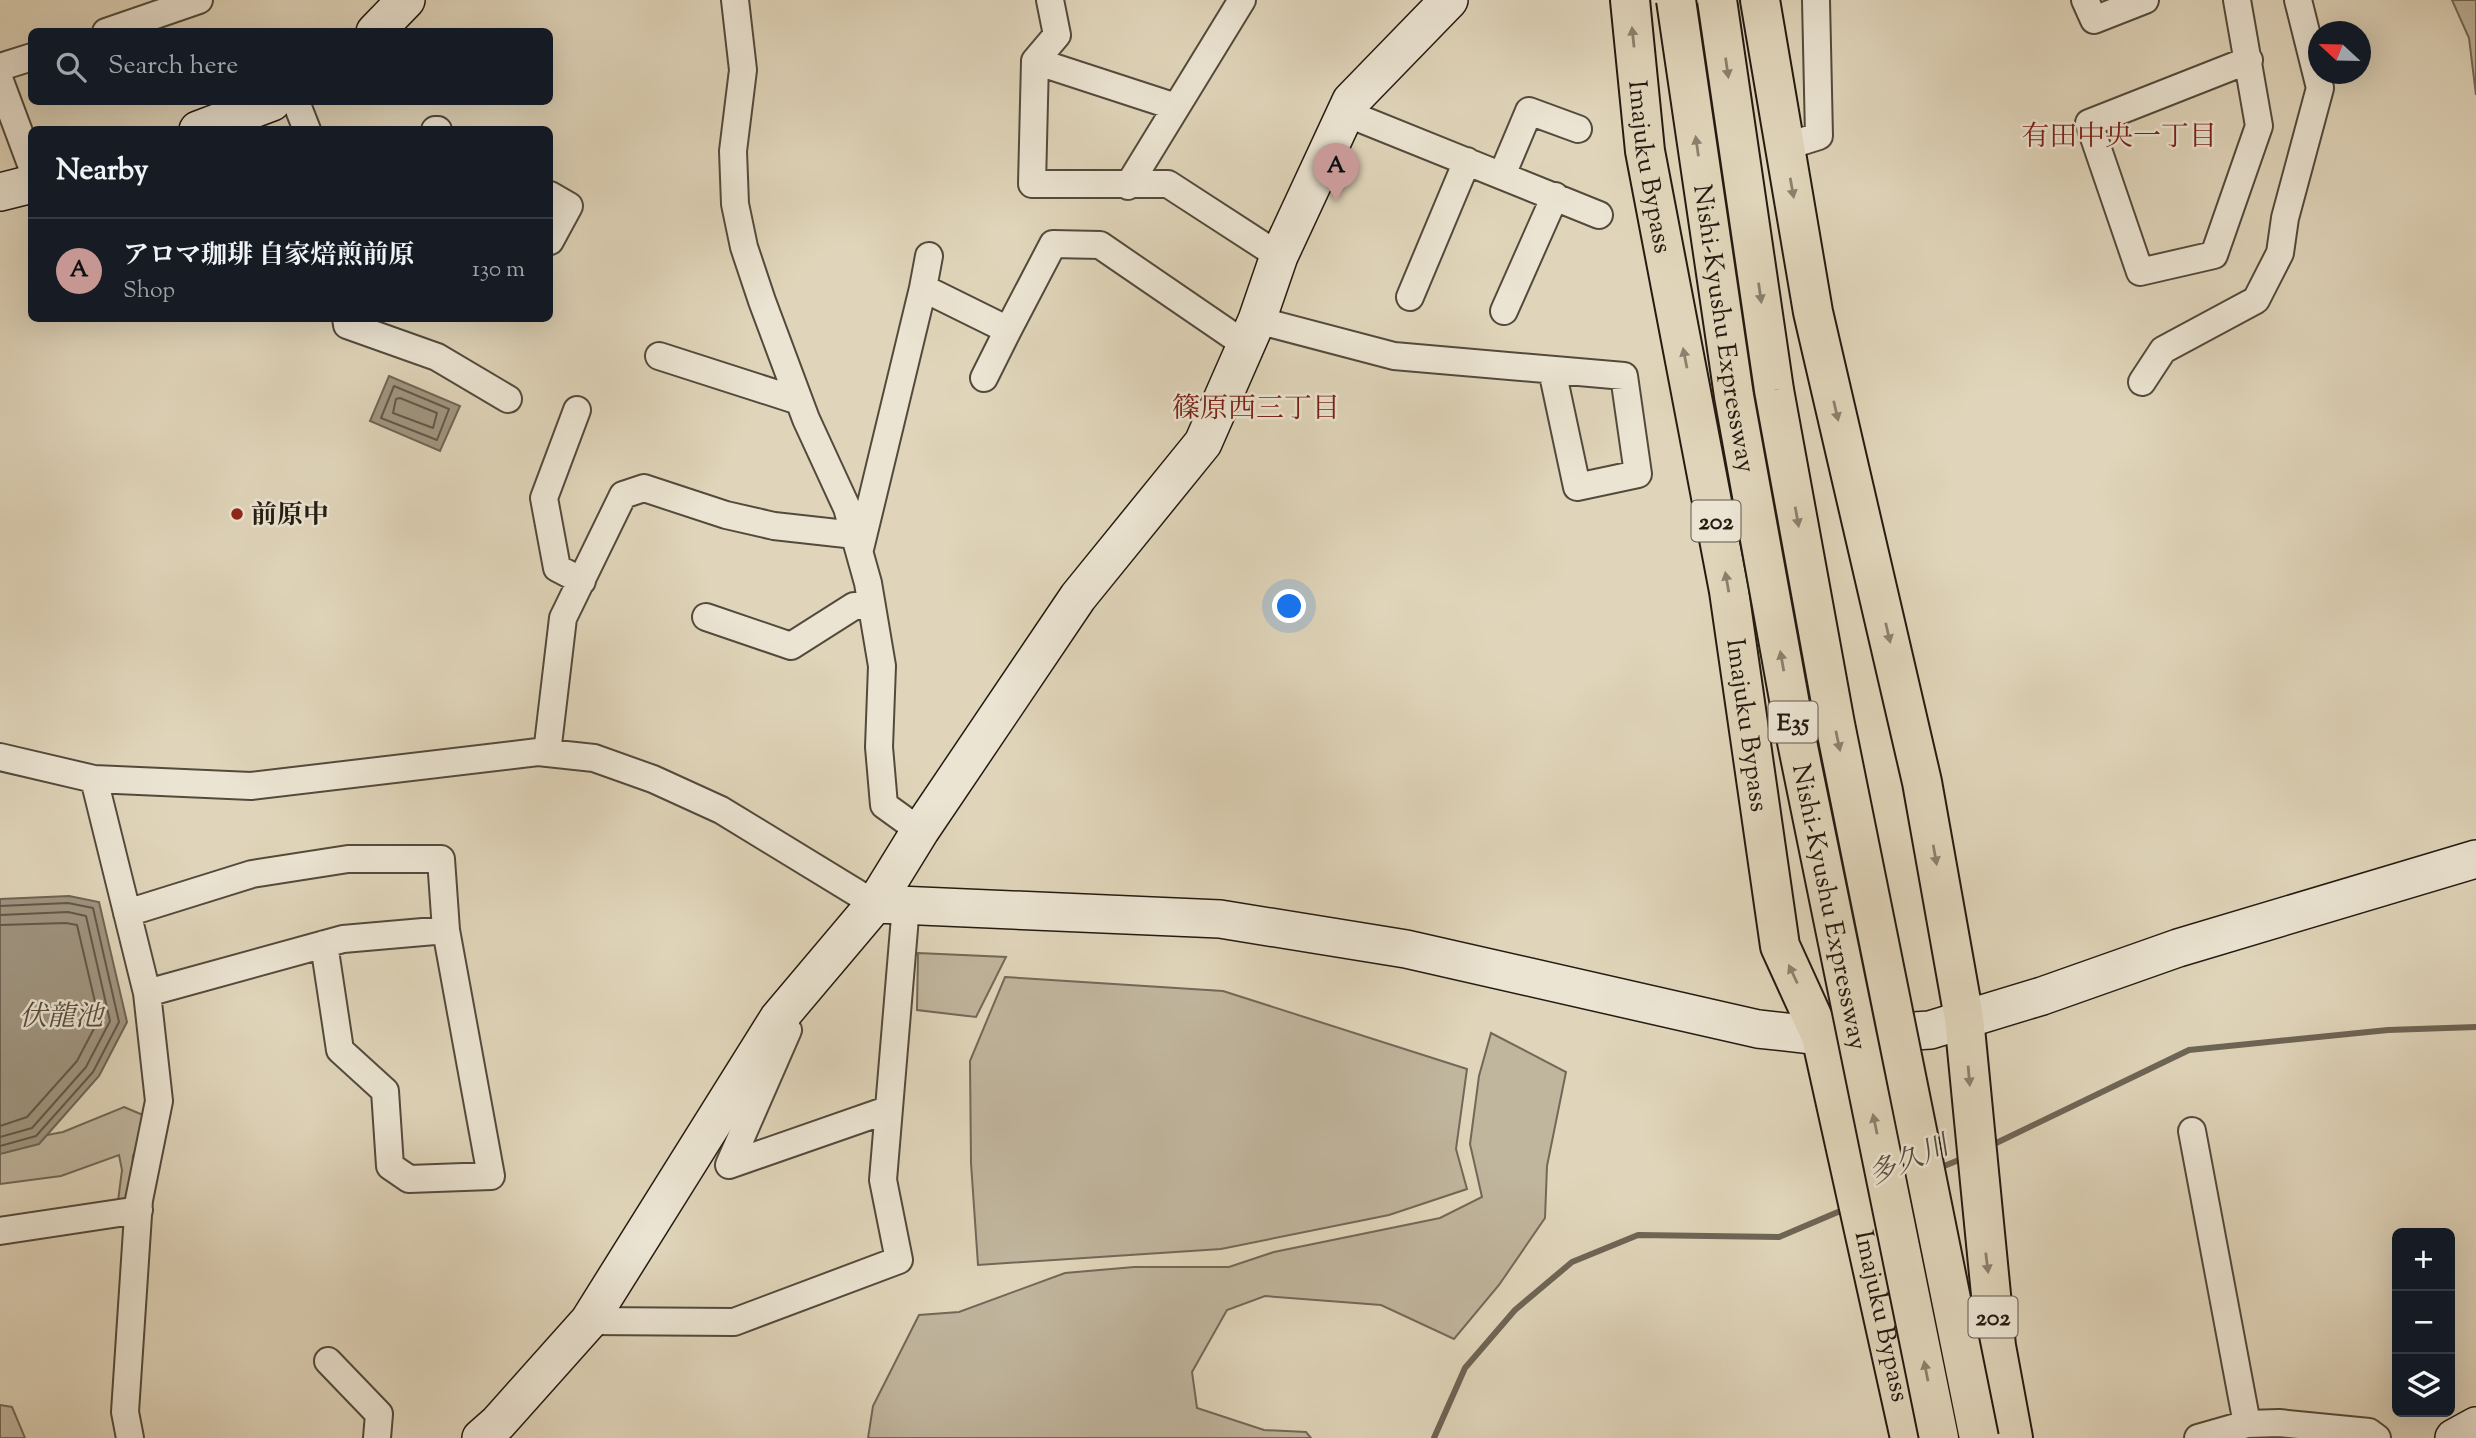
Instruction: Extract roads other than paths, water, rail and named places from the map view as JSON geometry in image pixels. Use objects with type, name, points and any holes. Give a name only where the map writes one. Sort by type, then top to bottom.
[{"type":"highway","name":"Imajuku Bypass","points":[[1630,0],[1645,151],[1729,591],[1780,946],[1821,1036],[1909,1438]]},
{"type":"highway","name":"Nishi-Kyushu Expressway","points":[[1676,0],[1734,396],[1795,732],[1939,1438]]},
{"type":"highway","name":"Nishi-Kyushu Expressway","points":[[1717,0],[1774,390],[1832,711],[1979,1438]]},
{"type":"highway","name":"202","points":[[1760,0],[1814,312],[1922,782],[1964,1018],[1979,1195],[1996,1346],[2013,1438]]},
{"type":"street","points":[[118,28],[200,0]]},
{"type":"street","points":[[379,28],[406,0]]},
{"type":"street","points":[[735,0],[743,70],[733,151],[735,204],[748,258],[803,410],[847,508],[857,543],[872,606],[882,666],[878,747],[884,805],[920,831]]},
{"type":"street","points":[[1051,0],[1057,35],[1035,61],[1032,184],[1168,184],[1279,256]]},
{"type":"street","points":[[1128,186],[1242,0]]},
{"type":"street","points":[[589,1321],[734,1322],[899,1260],[883,1180],[891,904],[920,831],[1078,597],[1203,443],[1251,332],[1279,256],[1351,101],[1449,0]]},
{"type":"street","points":[[1784,147],[1819,136],[1816,0]]},
{"type":"street","points":[[2085,0],[2094,20],[2145,0]]},
{"type":"street","points":[[2237,0],[2249,60],[2259,126],[2214,255],[2140,272],[2089,123],[2249,60]]},
{"type":"street","points":[[2141,382],[2163,350],[2256,300],[2280,253],[2286,218],[2320,88],[2298,0]]},
{"type":"street","points":[[0,67],[28,58]]},
{"type":"street","points":[[1035,61],[1176,107]]},
{"type":"street","points":[[0,80],[28,156]]},
{"type":"street","points":[[209,126],[264,105]]},
{"type":"street","points":[[297,105],[305,126]]},
{"type":"street","points":[[1502,175],[1529,111],[1578,129]]},
{"type":"street","points":[[1346,113],[1599,215]]},
{"type":"street","points":[[1410,297],[1467,161]]},
{"type":"street","points":[[0,192],[28,185]]},
{"type":"street","points":[[1504,311],[1555,196]]},
{"type":"street","points":[[553,197],[569,206],[553,235]]},
{"type":"street","points":[[984,378],[1053,244],[1100,245],[1251,332],[1394,356],[1624,376],[1638,474],[1577,487],[1552,370]]},
{"type":"street","points":[[857,543],[929,256]]},
{"type":"street","points":[[923,288],[1008,330]]},
{"type":"street","points":[[346,322],[347,325],[437,357],[508,400]]},
{"type":"street","points":[[666,367],[803,410]]},
{"type":"street","points":[[577,410],[544,498],[557,568],[582,581]]},
{"type":"street","points":[[547,753],[563,618],[623,495],[644,488],[726,515],[857,543]]},
{"type":"street","points":[[706,617],[791,646],[854,606],[872,606]]},
{"type":"street","points":[[0,757],[94,779],[251,786],[547,753],[594,758],[653,779],[721,810],[891,904],[1220,919],[1406,949],[1758,1029],[1821,1036]]},
{"type":"street","points":[[94,779],[147,993],[159,1101],[139,1210],[125,1412],[130,1438]]},
{"type":"street","points":[[127,913],[252,874],[348,859],[441,859],[446,930],[491,1176],[409,1179],[390,1166],[385,1091],[340,1049],[324,944]]},
{"type":"street","points":[[1914,1031],[1930,1030],[2042,996],[2178,948],[2476,859]]},
{"type":"street","points":[[481,1438],[498,1423],[589,1321],[778,1019],[891,904]]},
{"type":"street","points":[[147,993],[343,939],[446,930]]},
{"type":"street","points":[[778,1019],[788,1030],[729,1165],[887,1110]]},
{"type":"street","points":[[2192,1131],[2247,1424]]},
{"type":"street","points":[[0,1231],[139,1210]]},
{"type":"street","points":[[328,1361],[379,1414],[377,1438]]},
{"type":"street","points":[[2198,1438],[2247,1424],[2279,1423],[2369,1433],[2377,1438]]},
{"type":"street","points":[[2454,1438],[2476,1426]]},
{"type":"water","points":[[389,376],[460,406],[440,451],[370,421]]},
{"type":"water","name":"伏龍池","points":[[69,896],[99,902],[127,1022],[99,1076],[39,1144],[0,1154],[0,899]]},
{"type":"waterway","name":"多久川","points":[[1990,1146],[2189,1050],[2388,1030],[2476,1027]]},
{"type":"waterway","name":"多久川","points":[[1939,1168],[1964,1158]]},
{"type":"waterway","name":"多久川","points":[[1434,1438],[1465,1368],[1515,1310],[1572,1262],[1638,1235],[1779,1237],[1845,1209]]},
{"type":"place","name":"アロマ珈琲 自家焙煎前原","points":[[1336,201]]},
{"type":"place","name":"前原中","points":[[237,514]]},
{"type":"district","name":"有田中央一丁目","points":[[2119,135]]},
{"type":"district","name":"篠原西三丁目","points":[[1256,407]]}]
